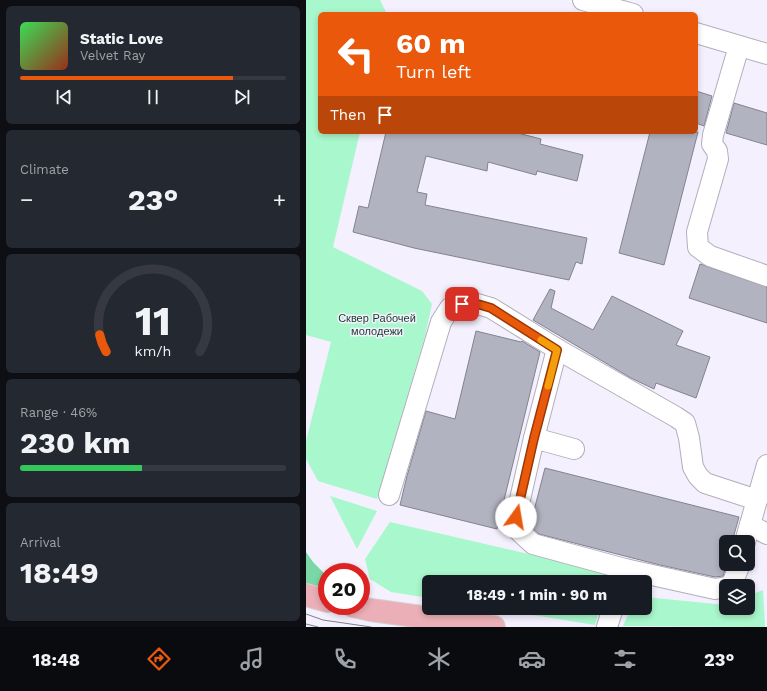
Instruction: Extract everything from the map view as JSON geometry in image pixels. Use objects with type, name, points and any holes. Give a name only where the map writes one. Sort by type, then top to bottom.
[{"type":"main road","points":[[370,610],[494,627]]},
{"type":"street","points":[[584,0],[626,12]]},
{"type":"street","points":[[698,34],[767,54]]},
{"type":"street","points":[[739,46],[713,135],[712,144],[717,150],[718,159],[696,232],[696,240],[698,247],[710,256],[767,276]]},
{"type":"street","points":[[390,495],[441,322],[450,308],[462,304],[474,303],[491,308],[557,350],[638,394],[684,423],[689,438],[693,467],[698,476],[705,483],[757,500]]},
{"type":"street","points":[[557,350],[534,438],[516,517],[520,532],[533,544],[623,575]]},
{"type":"street","points":[[534,438],[574,448]]},
{"type":"street","points":[[767,465],[747,534],[767,534]]},
{"type":"street","points":[[652,579],[719,588]]},
{"type":"street","points":[[607,627],[611,615]]},
{"type":"green space","name":"Сквер Рабочей молодежи","points":[[306,0],[380,0],[386,12],[318,12],[318,134],[360,134],[333,247],[422,291],[432,304],[425,336],[377,499],[318,481],[306,459],[306,441],[331,342],[306,335]]},
{"type":"green space","points":[[330,496],[377,511],[357,549]]},
{"type":"green space","points":[[390,522],[611,573],[610,575],[422,575],[422,597],[391,592],[370,579],[370,563],[366,563],[365,559]]},
{"type":"green space","points":[[306,552],[318,567],[318,590],[306,585]]},
{"type":"green space","points":[[763,590],[765,627],[623,626],[628,615],[652,615],[652,598],[719,604],[719,615],[755,615],[755,593]]},
{"type":"green space","points":[[533,615],[598,615],[595,625]]},
{"type":"building","points":[[698,92],[712,96],[704,126],[698,124]]},
{"type":"building","points":[[734,103],[767,113],[767,145],[726,133]]},
{"type":"building","points":[[386,134],[522,134],[541,139],[540,144],[583,155],[577,181],[537,171],[536,175],[488,162],[487,171],[426,156],[417,192],[427,194],[425,205],[587,238],[582,264],[576,262],[569,280],[414,248],[353,232],[359,206],[368,208]]},
{"type":"building","points":[[649,134],[697,134],[664,265],[619,253]]},
{"type":"building","points":[[700,264],[767,287],[767,323],[689,298]]},
{"type":"building","points":[[550,289],[555,291],[551,308],[593,330],[612,296],[683,331],[676,345],[710,357],[696,398],[656,383],[654,389],[631,378],[533,320]]},
{"type":"building","points":[[476,331],[522,341],[540,352],[497,529],[400,505],[426,411],[455,419]]},
{"type":"building","points":[[545,468],[739,517],[734,535],[719,535],[719,571],[725,571],[723,576],[715,577],[660,565],[539,534],[530,526]]},
{"type":"tram line","points":[[306,614],[323,620],[371,627]]},
{"type":"tram line","points":[[306,624],[318,627]]},
{"type":"slow traffic","points":[[541,340],[557,350],[548,386]]},
{"type":"route","points":[[462,304],[474,303],[491,308],[557,350],[534,438],[516,517]]}]
